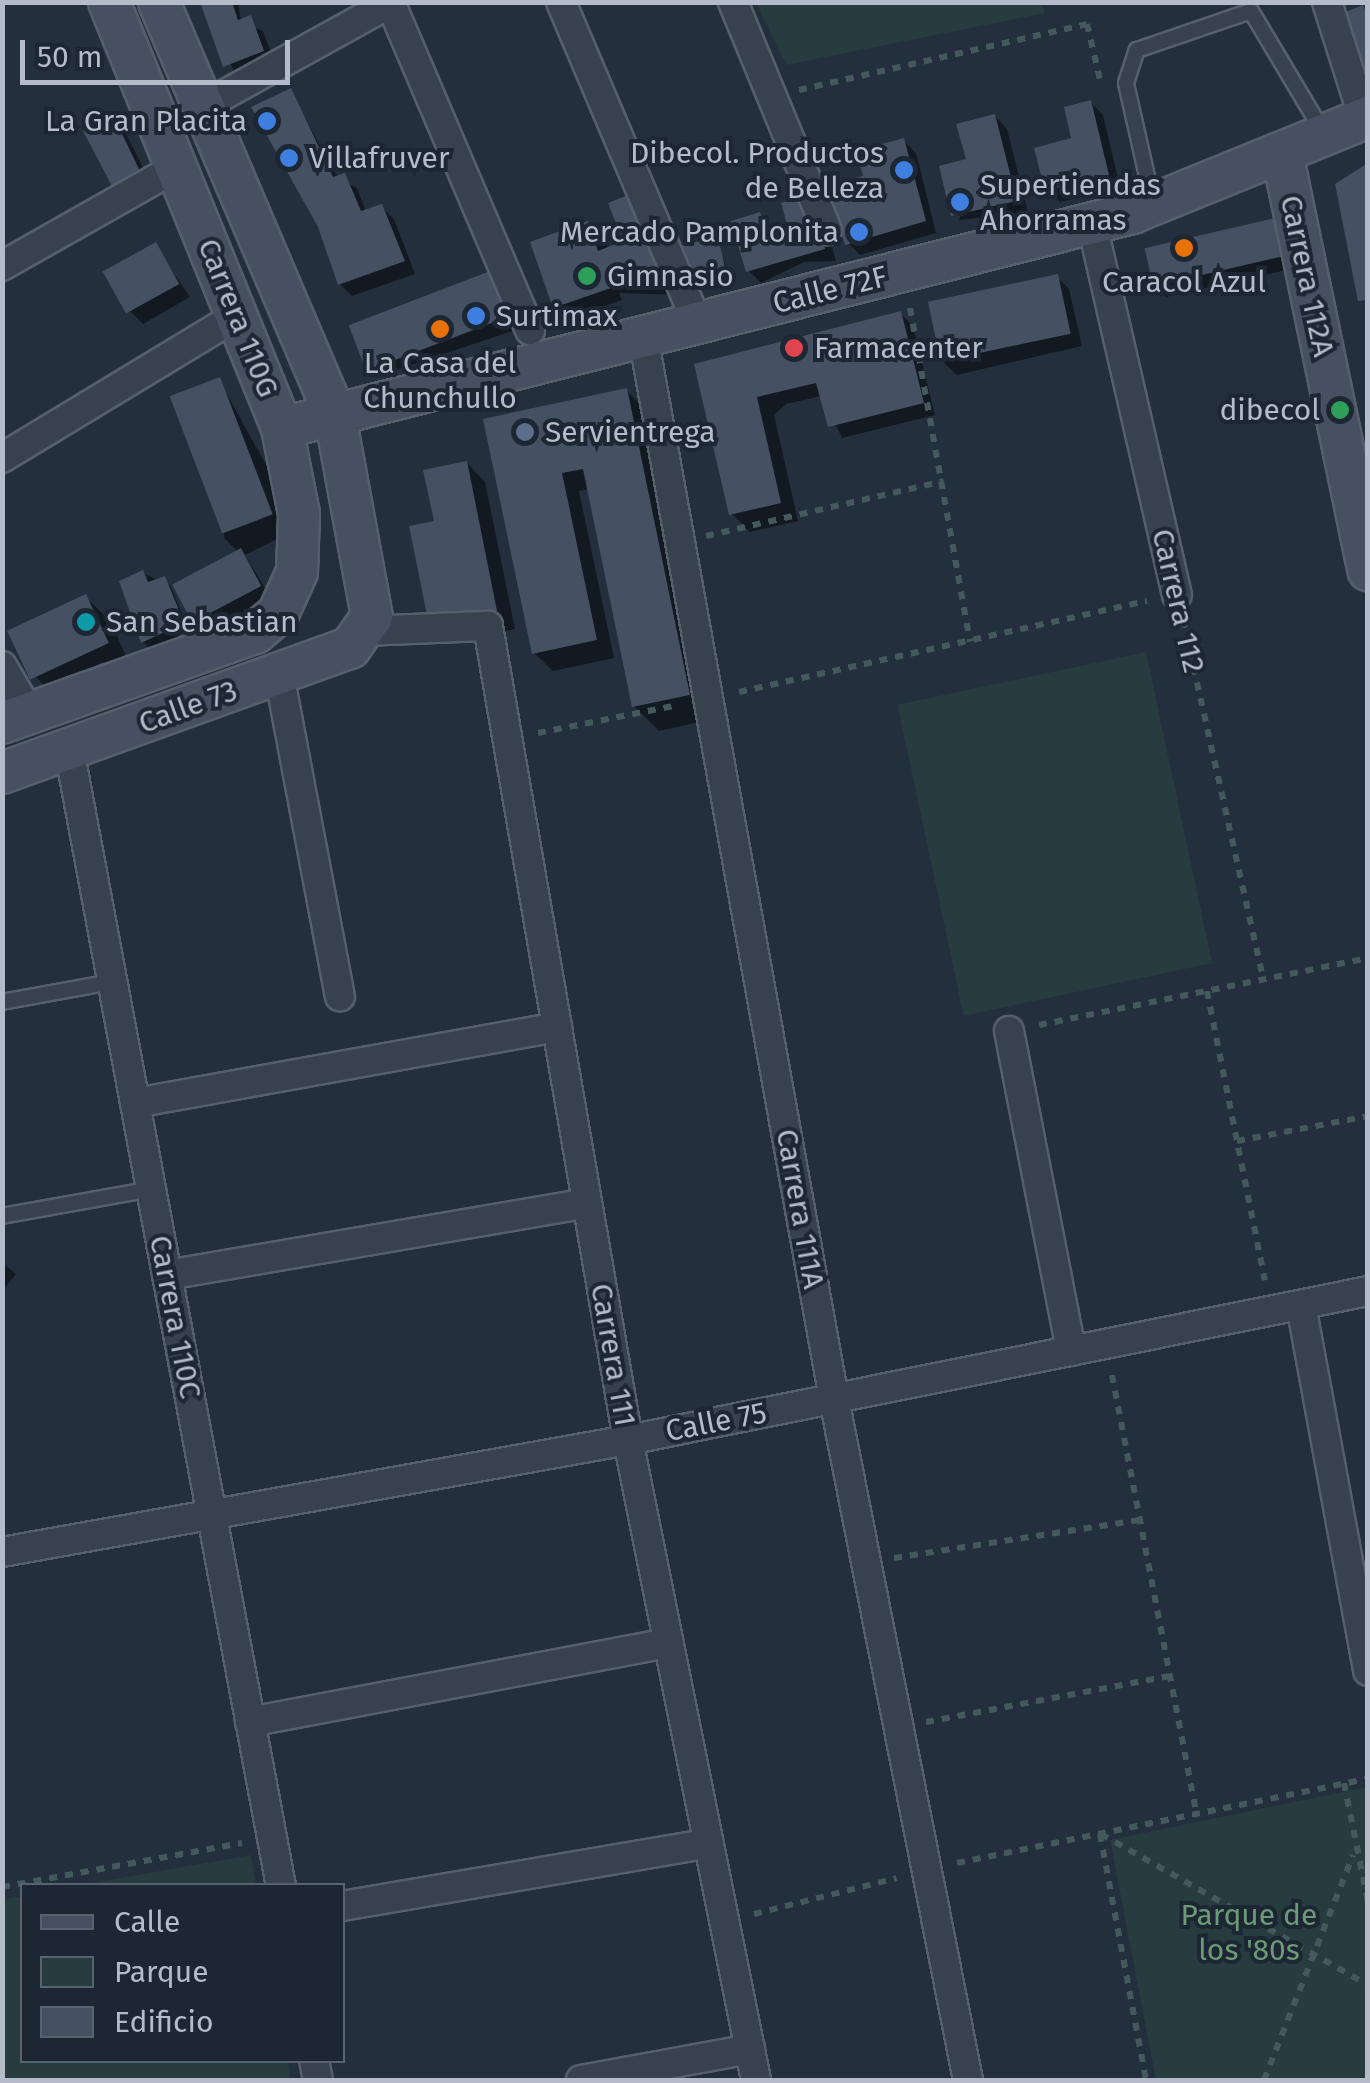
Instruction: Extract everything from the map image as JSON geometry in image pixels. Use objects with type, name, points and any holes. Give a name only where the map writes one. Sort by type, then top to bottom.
[{"type":"main road","name":"Carrera 110G","points":[[109,2],[282,428],[299,514],[298,572],[278,614],[254,633]]},
{"type":"main road","name":"Carrera 110G","points":[[159,2],[335,415],[372,603],[367,631]]},
{"type":"main road","name":"Calle 72F","points":[[282,428],[1092,224],[1154,206],[1283,158],[1366,118]]},
{"type":"main road","name":"Carrera 112A","points":[[1283,158],[1368,570]]},
{"type":"main road","name":"Calle 73","points":[[2,772],[350,648],[367,631]]},
{"type":"main road","name":"Calle 73","points":[[16,718],[254,633]]},
{"type":"street","points":[[562,2],[697,322]]},
{"type":"street","points":[[733,2],[827,230]]},
{"type":"street","points":[[1328,2],[1366,118]]},
{"type":"street","points":[[202,108],[391,3],[530,330]]},
{"type":"street","points":[[2,266],[177,166]]},
{"type":"street","name":"Carrera 112","points":[[1092,224],[1177,594]]},
{"type":"street","points":[[2,458],[238,315]]},
{"type":"street","name":"Carrera 111A","points":[[642,336],[834,1399],[968,2080]]},
{"type":"street","name":"Carrera 111","points":[[367,631],[488,626],[628,1440],[756,2080]]},
{"type":"street","points":[[2,666],[16,718]]},
{"type":"street","points":[[278,674],[340,996]]},
{"type":"street","name":"Carrera 110C","points":[[69,749],[280,1883]]},
{"type":"street","points":[[135,1104],[557,1027]]},
{"type":"street","points":[[1009,1031],[1070,1351]]},
{"type":"street","points":[[168,1276],[587,1203]]},
{"type":"street","name":"Calle 75","points":[[2,1552],[628,1440],[1368,1291]]},
{"type":"street","points":[[1302,1304],[1368,1671]]},
{"type":"street","points":[[250,1722],[668,1643]]},
{"type":"street","points":[[345,1905],[709,1843]]},
{"type":"street","points":[[581,2080],[750,2049]]},
{"type":"lane","points":[[1154,206],[1127,63],[1137,50],[1236,10],[1262,20],[1326,137]]},
{"type":"lane","points":[[2,1002],[112,982]]},
{"type":"lane","points":[[2,1216],[152,1189]]},
{"type":"path","points":[[774,96],[1087,24]]},
{"type":"path","points":[[903,272],[944,481],[970,642]]},
{"type":"path","points":[[680,542],[944,481]]},
{"type":"path","points":[[508,740],[1177,594]]},
{"type":"path","name":"Carrera 112","points":[[1177,594],[1263,979]]},
{"type":"path","points":[[1009,1031],[1368,958]]},
{"type":"path","points":[[1208,991],[1271,1311]]},
{"type":"path","points":[[1237,1141],[1368,1116]]},
{"type":"path","points":[[1106,1344],[1196,1813]]},
{"type":"path","points":[[866,1562],[1140,1520]]},
{"type":"path","points":[[899,1726],[1170,1676]]},
{"type":"path","points":[[724,1922],[927,1870],[1368,1778]]},
{"type":"path","points":[[1344,1784],[1353,1855],[1368,1902]]},
{"type":"path","points":[[1100,1833],[1368,1985]]},
{"type":"path","points":[[1100,1833],[1146,2080]]},
{"type":"path","points":[[24,1883],[272,1837]]},
{"type":"path","points":[[1264,2080],[1319,1956],[1353,1855]]},
{"type":"green space","points":[[1042,2],[1045,13],[786,65],[756,3]]},
{"type":"green space","points":[[1146,652],[1212,963],[964,1016],[898,705]]},
{"type":"green space","name":"Parque de los '80s","points":[[1367,1787],[1367,2080],[1156,2080],[1110,1840]]},
{"type":"green space","points":[[251,1855],[256,1883],[92,1883]]},
{"type":"green space","points":[[20,1896],[20,2063],[288,2063],[290,2080],[3,2080],[3,1900]]},
{"type":"building","points":[[200,2],[232,2],[238,20],[251,15],[264,51],[223,67]]},
{"type":"building","points":[[1363,5],[1368,17],[1367,85],[1341,14]]},
{"type":"building","points":[[291,88],[333,177],[345,173],[361,211],[382,204],[405,261],[338,285],[318,227],[251,107]]},
{"type":"building","points":[[1091,100],[1109,175],[1045,191],[1034,148],[1071,138],[1064,107]]},
{"type":"building","points":[[112,113],[139,169],[113,188],[83,131]]},
{"type":"building","points":[[995,114],[1017,201],[951,216],[939,166],[966,159],[956,124]]},
{"type":"building","points":[[904,138],[926,221],[845,245],[829,185],[863,176],[856,151]]},
{"type":"building","points":[[1368,163],[1368,300],[1358,301],[1335,184]]},
{"type":"building","points":[[636,192],[670,283],[611,288],[553,308],[530,242],[588,221],[598,251],[623,241],[608,203]]},
{"type":"building","points":[[809,194],[825,249],[746,272],[731,221],[760,212],[768,238],[789,231],[781,203]]},
{"type":"building","points":[[1280,217],[1289,255],[1153,286],[1145,248]]},
{"type":"building","points":[[718,237],[726,273],[690,281],[682,245]]},
{"type":"building","points":[[156,242],[179,284],[126,314],[103,272]]},
{"type":"building","points":[[498,268],[516,314],[366,371],[349,325]]},
{"type":"building","points":[[1058,274],[1071,334],[941,361],[928,302]]},
{"type":"building","points":[[901,311],[924,403],[828,427],[816,383],[757,397],[781,503],[729,515],[694,364]]},
{"type":"building","points":[[220,377],[273,514],[222,534],[170,396]]},
{"type":"building","points":[[627,388],[690,695],[632,707],[583,469],[562,473],[597,640],[532,654],[483,419]]},
{"type":"building","points":[[467,461],[497,611],[429,625],[409,526],[434,521],[423,470]]},
{"type":"building","points":[[241,548],[261,586],[192,623],[172,585]]},
{"type":"building","points":[[143,570],[148,582],[165,576],[184,623],[141,643],[119,581]]},
{"type":"building","points":[[86,594],[109,643],[30,680],[7,631]]},
{"type":"place","name":"La Gran Placita","points":[[267,121]]},
{"type":"place","name":"Villafruver","points":[[289,158]]},
{"type":"place","name":"Dibecol. Productos de Belleza","points":[[904,170]]},
{"type":"place","name":"Supertiendas Ahorramas","points":[[960,202]]},
{"type":"place","name":"Mercado Pamplonita","points":[[859,232]]},
{"type":"place","name":"Caracol Azul","points":[[1184,248]]},
{"type":"place","name":"Gimnasio","points":[[587,276]]},
{"type":"place","name":"Surtimax","points":[[476,316]]},
{"type":"place","name":"La Casa del Chunchullo","points":[[440,329]]},
{"type":"place","name":"Farmacenter","points":[[794,348]]},
{"type":"place","name":"dibecol","points":[[1340,410]]},
{"type":"place","name":"Servientrega","points":[[525,432]]},
{"type":"place","name":"San Sebastian","points":[[86,622]]}]
